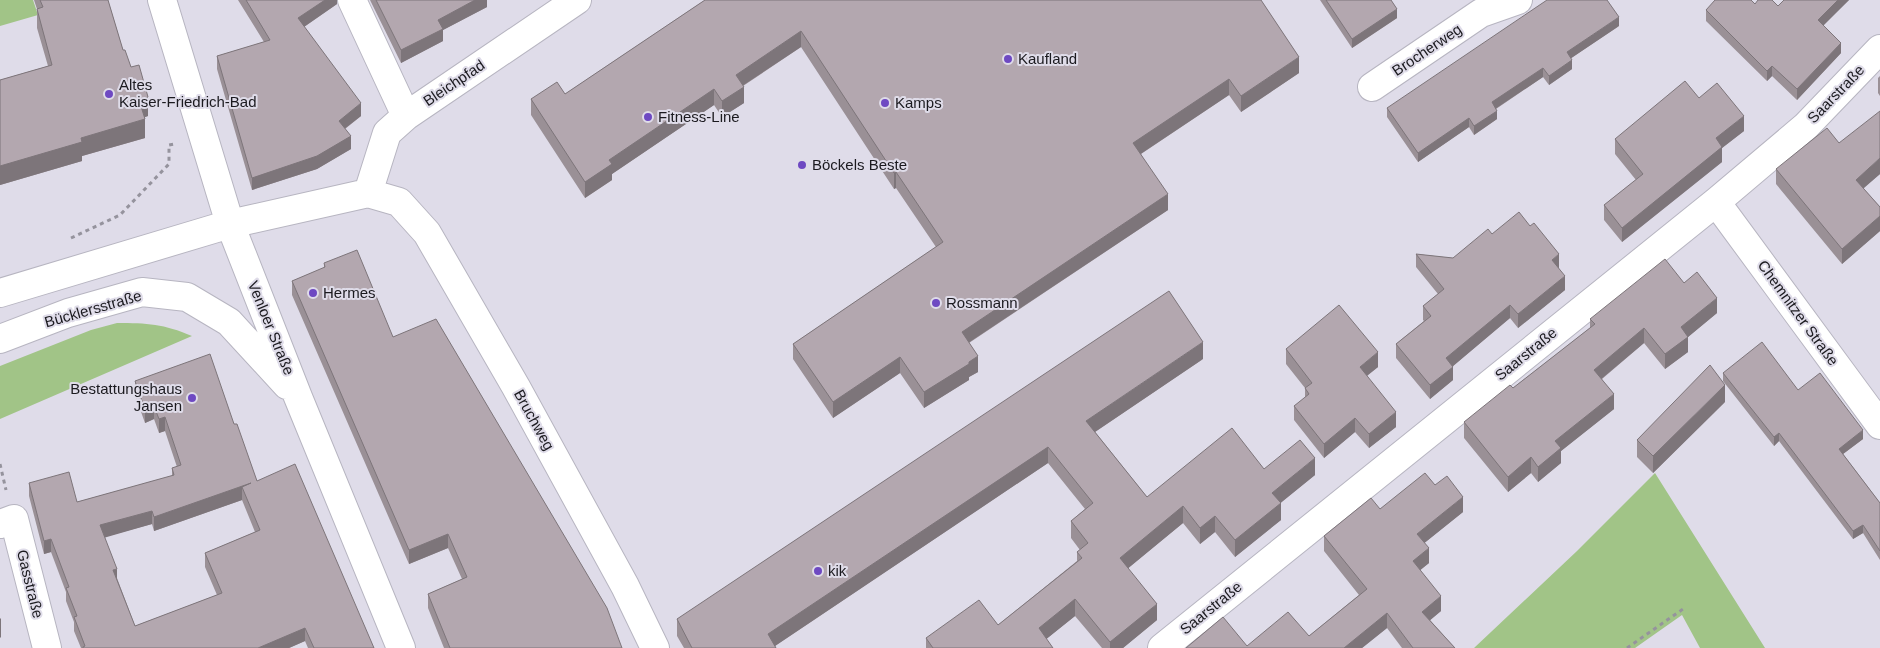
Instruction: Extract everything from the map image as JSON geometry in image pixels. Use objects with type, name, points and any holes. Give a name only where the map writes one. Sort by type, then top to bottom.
[{"type":"street","name":"Venloer Straße","points":[[162,0],[230,224],[298,397],[402,648]]},
{"type":"street","points":[[352,0],[406,116]]},
{"type":"street","name":"Bleichpfad","points":[[368,193],[387,133],[406,116],[577,0]]},
{"type":"street","name":"Brocherweg","points":[[1372,87],[1476,7],[1518,0]]},
{"type":"street","name":"Saarstraße","points":[[1162,648],[1716,202],[1806,126],[1880,49]]},
{"type":"street","points":[[0,294],[230,224],[368,193]]},
{"type":"street","name":"Bruchweg","points":[[368,193],[399,202],[428,233],[516,387],[625,586],[655,648]]},
{"type":"street","name":"Chemnitzer Straße","points":[[1716,202],[1880,425]]},
{"type":"street","name":"Bücklersstraße","points":[[0,339],[68,313],[142,292],[187,297],[229,322],[298,397]]},
{"type":"street","name":"Gasstraße","points":[[7,522],[47,648]]},
{"type":"path","points":[[69,239],[120,215],[169,164],[169,145],[204,139]]},
{"type":"path","points":[[1627,648],[1683,609]]},
{"type":"green space","points":[[0,0],[33,0],[38,15],[0,26]]},
{"type":"green space","points":[[117,323],[155,325],[192,336],[0,419],[0,366],[91,330]]},
{"type":"green space","points":[[1655,473],[1765,648],[1700,648],[1682,615],[1635,648],[1474,648],[1577,551]]},
{"type":"building","name":"Altes Kaiser-Friedrich-Bad","points":[[40,0],[108,0],[123,50],[125,50],[131,67],[139,65],[148,97],[139,100],[145,119],[81,138],[82,142],[0,166],[0,80],[52,65],[37,9],[43,7]]},
{"type":"building","points":[[246,0],[325,0],[298,18],[361,103],[339,121],[351,136],[317,156],[252,178],[217,56],[270,40]]},
{"type":"building","points":[[376,0],[475,0],[438,20],[443,29],[401,50]]},
{"type":"building","points":[[705,0],[1261,0],[1299,57],[1241,96],[1229,79],[1133,143],[1168,194],[962,332],[978,356],[969,364],[924,392],[900,357],[833,402],[793,344],[943,242],[896,172],[894,173],[801,31],[736,75],[744,87],[722,101],[714,89],[609,160],[612,164],[585,182],[531,99],[557,82],[565,94]]},
{"type":"building","points":[[1326,0],[1391,0],[1397,9],[1352,39]]},
{"type":"building","points":[[1547,0],[1607,0],[1619,17],[1567,52],[1572,60],[1549,76],[1543,68],[1492,102],[1497,111],[1474,126],[1469,118],[1418,153],[1387,108]]},
{"type":"building","points":[[1715,0],[1751,0],[1755,4],[1758,0],[1772,0],[1778,6],[1784,0],[1838,0],[1818,20],[1841,43],[1797,89],[1772,66],[1767,71],[1706,10]]},
{"type":"building","points":[[1685,81],[1699,98],[1717,83],[1744,116],[1716,138],[1722,147],[1622,228],[1604,205],[1643,174],[1615,139]]},
{"type":"building","points":[[1880,111],[1880,158],[1856,180],[1880,207],[1880,216],[1842,249],[1776,169],[1827,128],[1839,143]]},
{"type":"building","points":[[1519,212],[1530,226],[1534,223],[1559,254],[1552,260],[1565,276],[1518,314],[1510,305],[1446,358],[1453,367],[1430,385],[1396,344],[1431,316],[1423,306],[1444,289],[1416,254],[1453,258],[1488,229],[1492,234]]},
{"type":"building","points":[[357,250],[393,337],[436,319],[607,608],[622,648],[450,648],[428,594],[467,577],[448,534],[409,550],[292,281],[325,267],[324,263]]},
{"type":"building","points":[[1665,259],[1684,283],[1697,272],[1717,298],[1681,327],[1688,337],[1665,354],[1644,328],[1594,370],[1614,394],[1555,441],[1561,448],[1538,467],[1531,457],[1508,477],[1464,422],[1510,385],[1513,388],[1595,324],[1590,319]]},
{"type":"building","points":[[1169,291],[1203,342],[1086,421],[1147,497],[1232,428],[1264,469],[1300,440],[1315,458],[1272,493],[1281,503],[1235,540],[1215,516],[1200,528],[1183,506],[1120,558],[1157,604],[1110,642],[1075,599],[1039,628],[1053,648],[933,648],[926,638],[979,600],[998,625],[1082,558],[1077,552],[1088,543],[1071,521],[1093,503],[1048,447],[768,634],[776,648],[692,648],[677,619]]},
{"type":"building","points":[[1339,305],[1378,352],[1360,367],[1396,412],[1369,434],[1355,418],[1324,444],[1294,406],[1309,394],[1305,388],[1312,383],[1286,349]]},
{"type":"building","points":[[1762,342],[1798,390],[1820,373],[1863,430],[1839,449],[1880,503],[1880,551],[1863,525],[1853,531],[1779,433],[1774,437],[1723,373]]},
{"type":"building","points":[[210,354],[234,424],[237,424],[257,481],[295,464],[374,648],[314,648],[305,628],[258,648],[83,648],[85,646],[74,617],[77,616],[66,588],[69,587],[51,539],[44,541],[29,483],[69,472],[77,502],[174,475],[172,468],[181,465],[165,417],[159,419],[154,406],[145,409],[135,381]],"holes":[[[251,483],[242,487],[260,530],[205,553],[222,593],[135,626],[113,570],[117,569],[100,525],[152,511],[154,517]]]},
{"type":"building","points":[[1710,365],[1725,385],[1653,456],[1637,440]]},
{"type":"building","points":[[1425,473],[1435,485],[1447,476],[1463,497],[1417,534],[1429,548],[1413,561],[1441,596],[1422,612],[1455,648],[1413,648],[1387,613],[1344,648],[1186,648],[1223,617],[1247,646],[1288,612],[1309,636],[1367,589],[1324,536],[1371,498],[1380,509]]},
{"type":"place","name":"Kaufland","points":[[1008,59]]},
{"type":"place","name":"Altes Kaiser-Friedrich-Bad","points":[[109,94]]},
{"type":"place","name":"Kamps","points":[[885,103]]},
{"type":"place","name":"Fitness-Line","points":[[648,117]]},
{"type":"place","name":"Böckels Beste","points":[[802,165]]},
{"type":"place","name":"Hermes","points":[[313,293]]},
{"type":"place","name":"Rossmann","points":[[936,303]]},
{"type":"place","name":"Bestattungshaus Jansen","points":[[192,398]]},
{"type":"place","name":"kik","points":[[818,571]]}]
